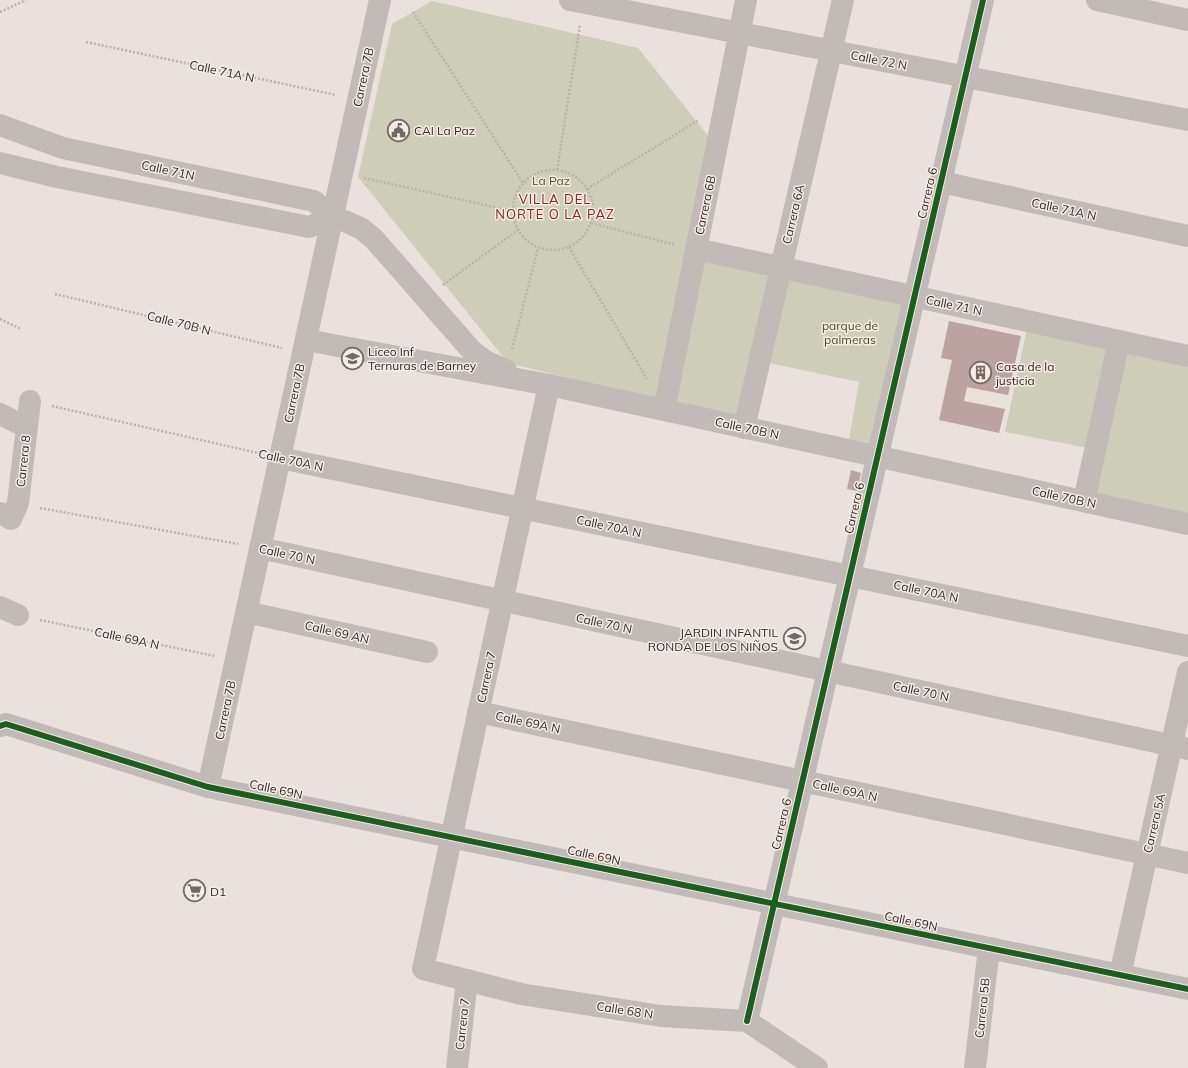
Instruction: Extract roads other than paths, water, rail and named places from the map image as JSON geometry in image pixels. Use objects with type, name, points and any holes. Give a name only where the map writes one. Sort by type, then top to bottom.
[{"type":"street","name":"Carrera 7B","points":[[208,787],[380,0]]},
{"type":"street","name":"Carrera 6B","points":[[664,410],[746,0]]},
{"type":"street","name":"Carrera 6A","points":[[744,428],[843,0]]},
{"type":"street","name":"Carrera 6","points":[[747,1021],[983,0]]},
{"type":"street","points":[[1097,0],[1188,20]]},
{"type":"street","name":"Calle 72 N","points":[[577,1],[625,5],[740,33],[1188,120]]},
{"type":"street","name":"Calle 71N","points":[[0,125],[64,148],[314,201],[332,217],[362,229],[374,239],[472,351],[487,362],[549,385]]},
{"type":"street","points":[[0,163],[64,178],[309,227],[332,217]]},
{"type":"street","name":"Calle 71A N","points":[[941,182],[1188,236]]},
{"type":"street","name":"Calle 71 N","points":[[696,250],[1188,356]]},
{"type":"street","points":[[1084,501],[1119,341]]},
{"type":"street","name":"Calle 70B N","points":[[304,346],[549,385],[1188,524]]},
{"type":"street","name":"Carrera 7","points":[[422,969],[549,385]]},
{"type":"street","name":"Carrera 8","points":[[10,512],[30,402]]},
{"type":"street","points":[[0,414],[26,427]]},
{"type":"street","name":"Calle 70A N","points":[[280,458],[1188,646]]},
{"type":"street","name":"Calle 70 N","points":[[260,548],[1180,747]]},
{"type":"street","name":"Calle 69 AN","points":[[246,612],[427,652]]},
{"type":"street","name":"Carrera 5A","points":[[1120,975],[1147,854],[1180,747],[1188,672]]},
{"type":"street","name":"Calle 69A N","points":[[478,712],[1188,863]]},
{"type":"street","name":"Calle 69N","points":[[0,726],[6,724],[208,787],[1188,989]]},
{"type":"street","name":"Carrera 5B","points":[[975,1068],[989,948]]},
{"type":"street","name":"Calle 68 N","points":[[422,969],[521,994],[661,1016],[747,1021]]},
{"type":"street","name":"Carrera 7","points":[[457,1068],[467,980]]},
{"type":"street","points":[[747,1021],[817,1068]]},
{"type":"place","name":"CAI La Paz","points":[[399,130]]},
{"type":"place","name":"Liceo Inf Ternuras de Barney","points":[[353,358]]},
{"type":"place","name":"Casa de la justicia","points":[[981,373]]},
{"type":"place","name":"JARDIN INFANTIL RONDA DE LOS NIÑOS","points":[[794,639]]},
{"type":"place","name":"D1","points":[[195,891]]},
{"type":"district","name":"VILLA DEL NORTE O LA PAZ","points":[[555,206]]},
{"type":"park label","name":"La Paz","points":[[551,180]]},
{"type":"park label","name":"parque de palmeras","points":[[850,332]]}]
